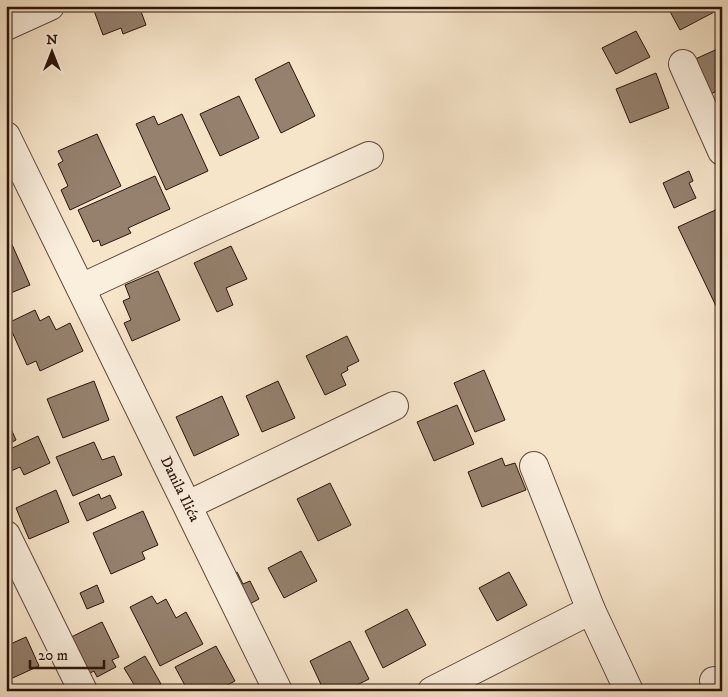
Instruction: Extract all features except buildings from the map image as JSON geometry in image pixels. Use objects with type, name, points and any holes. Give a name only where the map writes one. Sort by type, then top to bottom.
[{"type":"street","points":[[6,26],[50,6]]},
{"type":"street","points":[[683,64],[722,151]]},
{"type":"street","name":"Danila Ilića","points":[[6,136],[278,691]]},
{"type":"street","points":[[81,288],[369,156]]},
{"type":"street","points":[[188,505],[394,406]]},
{"type":"street","points":[[534,466],[591,610],[629,691]]},
{"type":"street","points":[[6,535],[83,691]]},
{"type":"street","points":[[432,691],[591,610]]}]
